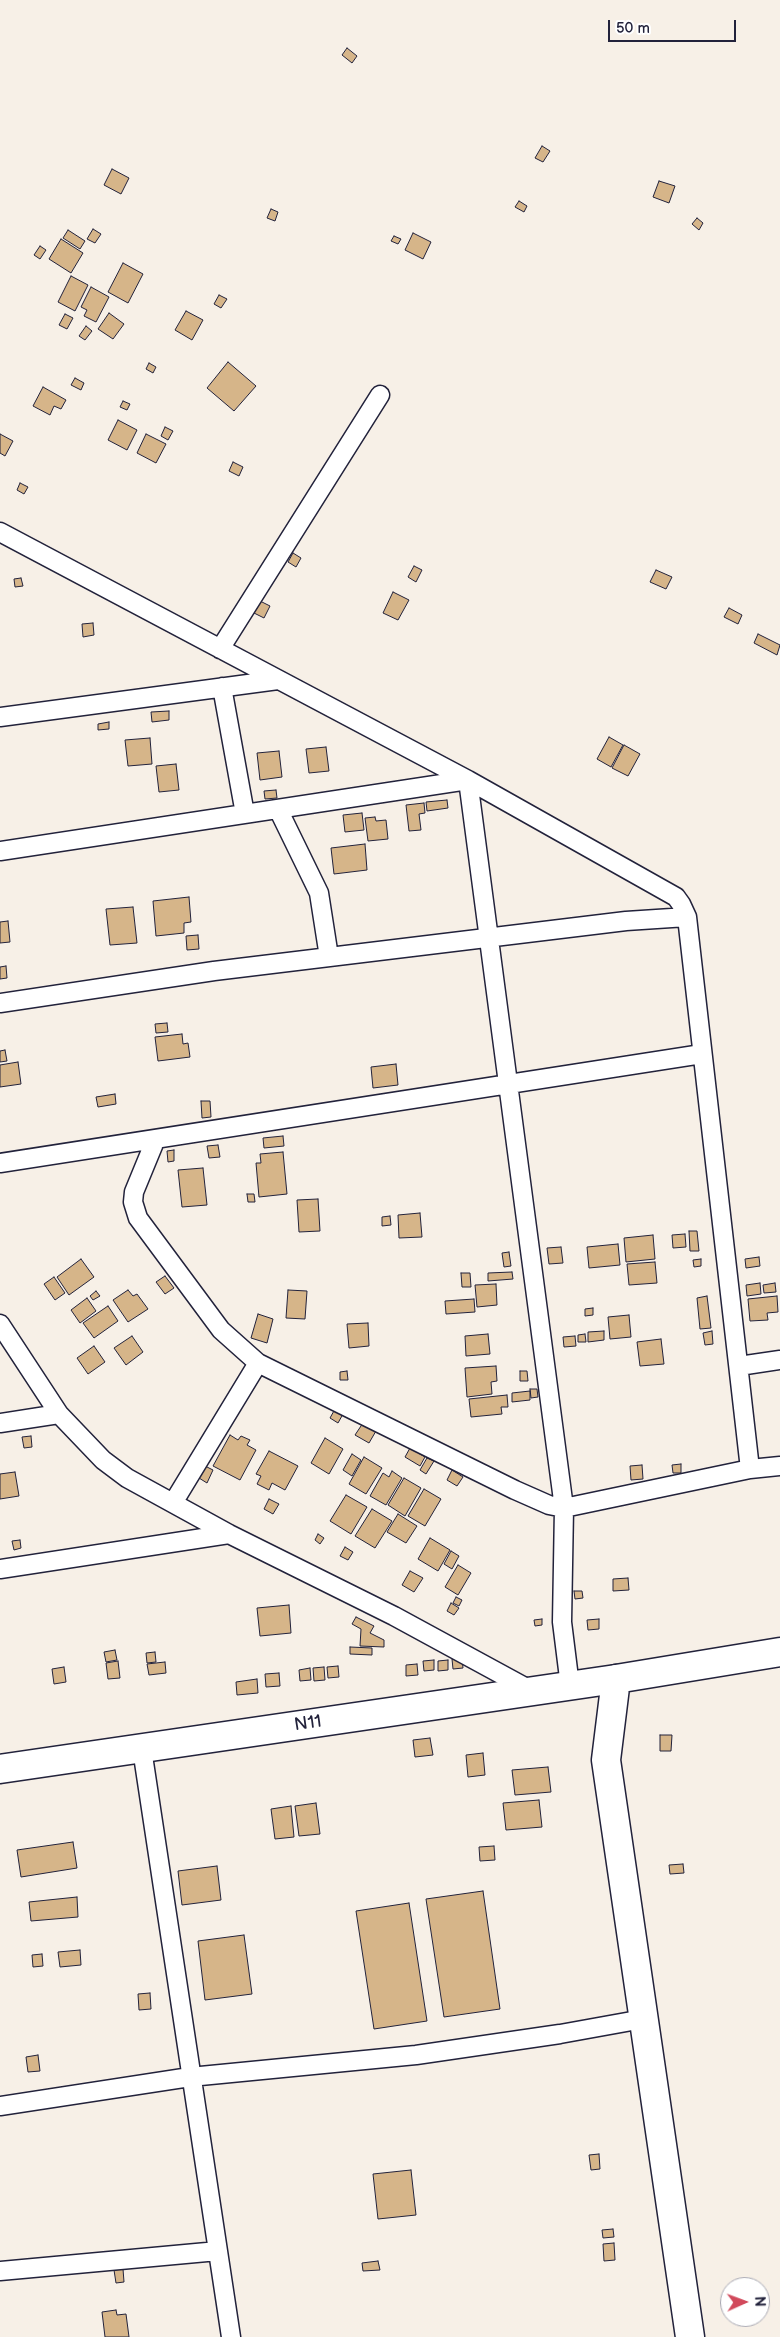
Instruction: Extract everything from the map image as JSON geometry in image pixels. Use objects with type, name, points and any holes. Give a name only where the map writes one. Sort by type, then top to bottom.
[{"type":"main road","name":"N11","points":[[0,1769],[532,1692],[780,1652]]},
{"type":"main road","points":[[616,1679],[606,1760],[690,2337]]},
{"type":"street","points":[[220,649],[380,395]]},
{"type":"street","points":[[0,532],[468,780],[676,897],[685,910],[687,917],[750,1469]]},
{"type":"street","points":[[0,717],[278,680]]},
{"type":"street","points":[[222,688],[245,814]]},
{"type":"street","points":[[0,851],[468,780]]},
{"type":"street","points":[[468,780],[564,1508],[562,1622],[570,1686]]},
{"type":"street","points":[[278,808],[319,893],[329,957]]},
{"type":"street","points":[[0,1003],[329,957],[626,921],[687,917]]},
{"type":"street","points":[[0,1163],[155,1141],[702,1054]]},
{"type":"street","points":[[155,1141],[134,1192],[133,1202],[138,1218],[221,1330],[258,1363],[515,1490],[549,1505],[564,1508],[750,1469],[780,1466]]},
{"type":"street","points":[[0,1324],[59,1414],[103,1460],[127,1478],[229,1534],[394,1616],[532,1692]]},
{"type":"street","points":[[739,1366],[780,1360]]},
{"type":"street","points":[[174,1503],[258,1363]]},
{"type":"street","points":[[0,1423],[59,1414]]},
{"type":"street","points":[[0,1569],[229,1534]]},
{"type":"street","points":[[142,1748],[190,2077],[231,2337]]},
{"type":"street","points":[[0,2106],[190,2077],[416,2055],[560,2034],[643,2019]]},
{"type":"street","points":[[0,2271],[218,2251]]},
{"type":"building","points":[[347,48],[357,56],[352,63],[342,55]]},
{"type":"building","points":[[542,146],[550,151],[543,162],[535,158]]},
{"type":"building","points":[[112,169],[129,178],[121,194],[104,185]]},
{"type":"building","points":[[659,181],[675,186],[669,203],[653,197]]},
{"type":"building","points":[[519,201],[527,206],[524,212],[515,207]]},
{"type":"building","points":[[271,209],[278,212],[275,221],[267,218]]},
{"type":"building","points":[[697,218],[703,223],[699,230],[692,224]]},
{"type":"building","points":[[93,229],[101,234],[95,243],[87,239]]},
{"type":"building","points":[[68,230],[85,241],[80,249],[63,238]]},
{"type":"building","points":[[413,233],[431,242],[423,259],[405,250]]},
{"type":"building","points":[[394,236],[401,239],[398,244],[391,241]]},
{"type":"building","points":[[61,239],[83,253],[71,273],[49,259]]},
{"type":"building","points":[[40,246],[46,250],[40,259],[34,255]]},
{"type":"building","points":[[123,263],[143,274],[128,303],[108,292]]},
{"type":"building","points":[[71,276],[88,285],[75,311],[58,302]]},
{"type":"building","points":[[91,287],[109,297],[96,322],[84,316],[87,310],[81,307]]},
{"type":"building","points":[[219,295],[227,299],[221,308],[214,304]]},
{"type":"building","points":[[186,311],[203,320],[192,340],[175,330]]},
{"type":"building","points":[[109,313],[124,324],[113,339],[98,329]]},
{"type":"building","points":[[65,314],[73,318],[67,329],[59,325]]},
{"type":"building","points":[[86,326],[92,331],[85,340],[79,336]]},
{"type":"building","points":[[228,362],[256,386],[234,411],[207,388]]},
{"type":"building","points":[[149,363],[156,367],[153,373],[146,369]]},
{"type":"building","points":[[75,378],[84,383],[81,390],[71,385]]},
{"type":"building","points":[[43,387],[66,400],[61,409],[54,406],[50,415],[33,406]]},
{"type":"building","points":[[123,401],[130,404],[127,410],[120,407]]},
{"type":"building","points":[[118,420],[137,430],[127,450],[108,440]]},
{"type":"building","points":[[165,427],[173,431],[168,440],[161,436]]},
{"type":"building","points":[[0,434],[13,441],[5,456],[0,453]]},
{"type":"building","points":[[146,434],[166,444],[156,463],[137,453]]},
{"type":"building","points":[[233,462],[243,467],[239,476],[229,471]]},
{"type":"building","points":[[20,483],[28,487],[24,494],[17,490]]},
{"type":"building","points":[[293,553],[301,558],[296,567],[288,562]]},
{"type":"building","points":[[414,566],[422,570],[416,582],[408,577]]},
{"type":"building","points":[[656,570],[672,577],[666,589],[650,582]]},
{"type":"building","points":[[21,578],[23,586],[15,587],[14,579]]},
{"type":"building","points":[[393,592],[409,600],[398,620],[383,613]]},
{"type":"building","points":[[258,600],[270,606],[264,618],[252,612]]},
{"type":"building","points":[[729,608],[742,615],[738,624],[724,617]]},
{"type":"building","points":[[93,623],[94,635],[83,637],[82,624]]},
{"type":"building","points":[[758,634],[780,645],[777,655],[754,643]]},
{"type":"building","points":[[169,711],[169,720],[152,722],[151,712]]},
{"type":"building","points":[[109,722],[109,729],[98,730],[98,724]]},
{"type":"building","points":[[609,737],[623,745],[611,767],[597,759]]},
{"type":"building","points":[[150,738],[152,764],[128,766],[125,740]]},
{"type":"building","points":[[624,745],[640,754],[628,776],[612,768]]},
{"type":"building","points":[[326,747],[329,771],[309,773],[306,749]]},
{"type":"building","points":[[279,751],[282,777],[260,780],[257,753]]},
{"type":"building","points":[[176,764],[179,790],[159,792],[156,766]]},
{"type":"building","points":[[276,790],[277,798],[265,799],[264,791]]},
{"type":"building","points":[[447,800],[448,808],[427,811],[426,802]]},
{"type":"building","points":[[424,803],[425,813],[419,814],[421,830],[409,831],[406,805]]},
{"type":"building","points":[[362,813],[364,830],[345,832],[343,815]]},
{"type":"building","points":[[375,817],[376,821],[386,820],[388,839],[368,841],[365,818]]},
{"type":"building","points":[[365,844],[367,870],[334,874],[331,848]]},
{"type":"building","points":[[189,897],[191,922],[184,923],[184,933],[156,936],[153,901]]},
{"type":"building","points":[[133,907],[137,943],[110,945],[106,909]]},
{"type":"building","points":[[8,921],[10,942],[0,943],[0,922]]},
{"type":"building","points":[[198,935],[199,949],[187,950],[186,936]]},
{"type":"building","points":[[6,966],[7,978],[0,979],[0,967]]},
{"type":"building","points":[[167,1023],[168,1032],[156,1033],[155,1024]]},
{"type":"building","points":[[182,1034],[183,1044],[188,1043],[190,1057],[158,1061],[155,1037]]},
{"type":"building","points":[[5,1050],[7,1061],[0,1062],[0,1051]]},
{"type":"building","points":[[18,1062],[21,1084],[0,1087],[0,1065]]},
{"type":"building","points":[[396,1064],[398,1085],[373,1088],[371,1067]]},
{"type":"building","points":[[115,1094],[116,1104],[98,1107],[96,1097]]},
{"type":"building","points":[[201,1101],[210,1101],[211,1117],[202,1118]]},
{"type":"building","points":[[283,1136],[284,1146],[264,1148],[263,1138]]},
{"type":"building","points":[[218,1145],[220,1157],[209,1158],[207,1146]]},
{"type":"building","points":[[174,1150],[174,1161],[168,1162],[167,1151]]},
{"type":"building","points":[[283,1152],[287,1194],[259,1197],[256,1163],[261,1163],[260,1154]]},
{"type":"building","points":[[203,1168],[207,1205],[182,1207],[178,1170]]},
{"type":"building","points":[[247,1194],[254,1194],[255,1202],[248,1202]]},
{"type":"building","points":[[318,1199],[320,1231],[299,1232],[297,1200]]},
{"type":"building","points":[[420,1213],[422,1237],[399,1238],[398,1215]]},
{"type":"building","points":[[390,1216],[391,1225],[382,1226],[382,1217]]},
{"type":"building","points":[[689,1231],[697,1231],[699,1251],[690,1251]]},
{"type":"building","points":[[685,1234],[686,1247],[673,1248],[672,1235]]},
{"type":"building","points":[[653,1235],[655,1259],[626,1262],[624,1238]]},
{"type":"building","points":[[618,1244],[620,1265],[589,1268],[587,1247]]},
{"type":"building","points":[[561,1247],[563,1263],[549,1264],[547,1248]]},
{"type":"building","points":[[509,1252],[511,1266],[504,1267],[502,1253]]},
{"type":"building","points":[[759,1257],[760,1266],[746,1268],[745,1259]]},
{"type":"building","points":[[81,1259],[94,1277],[69,1295],[57,1277]]},
{"type":"building","points":[[701,1259],[701,1266],[694,1267],[693,1260]]},
{"type":"building","points":[[655,1262],[657,1283],[629,1285],[627,1264]]},
{"type":"building","points":[[512,1272],[513,1279],[488,1281],[488,1273]]},
{"type":"building","points":[[461,1273],[470,1273],[471,1287],[462,1287]]},
{"type":"building","points":[[165,1276],[174,1288],[165,1294],[156,1282]]},
{"type":"building","points":[[54,1277],[65,1293],[55,1300],[44,1284]]},
{"type":"building","points":[[760,1283],[761,1294],[747,1296],[746,1285]]},
{"type":"building","points":[[775,1283],[776,1292],[764,1293],[763,1285]]},
{"type":"building","points":[[496,1284],[497,1305],[477,1307],[475,1285]]},
{"type":"building","points":[[128,1290],[133,1296],[137,1294],[148,1309],[128,1322],[113,1300]]},
{"type":"building","points":[[288,1290],[307,1291],[305,1319],[286,1318]]},
{"type":"building","points":[[96,1291],[100,1296],[93,1300],[90,1296]]},
{"type":"building","points":[[707,1296],[711,1328],[700,1329],[697,1298]]},
{"type":"building","points":[[777,1296],[778,1312],[767,1313],[768,1320],[750,1321],[748,1299]]},
{"type":"building","points":[[87,1298],[96,1311],[80,1323],[71,1310]]},
{"type":"building","points":[[474,1299],[475,1312],[446,1314],[445,1301]]},
{"type":"building","points":[[108,1306],[118,1321],[94,1338],[83,1323]]},
{"type":"building","points":[[593,1308],[593,1315],[585,1316],[585,1309]]},
{"type":"building","points":[[258,1314],[273,1319],[267,1343],[251,1338]]},
{"type":"building","points":[[629,1315],[631,1337],[610,1339],[608,1317]]},
{"type":"building","points":[[368,1323],[369,1346],[349,1348],[347,1324]]},
{"type":"building","points":[[604,1331],[604,1340],[588,1342],[588,1332]]},
{"type":"building","points":[[712,1331],[713,1344],[705,1345],[703,1333]]},
{"type":"building","points":[[488,1334],[490,1354],[466,1356],[465,1336]]},
{"type":"building","points":[[585,1334],[586,1342],[578,1342],[578,1335]]},
{"type":"building","points":[[132,1336],[143,1352],[126,1365],[114,1348]]},
{"type":"building","points":[[575,1336],[576,1346],[564,1347],[563,1337]]},
{"type":"building","points":[[661,1339],[664,1364],[640,1366],[637,1342]]},
{"type":"building","points":[[94,1346],[105,1362],[88,1374],[77,1358]]},
{"type":"building","points":[[496,1366],[497,1381],[491,1382],[492,1394],[467,1397],[465,1368]]},
{"type":"building","points":[[347,1371],[348,1380],[340,1380],[340,1372]]},
{"type":"building","points":[[520,1371],[527,1371],[528,1381],[520,1381]]},
{"type":"building","points":[[530,1389],[537,1389],[538,1397],[531,1398]]},
{"type":"building","points":[[530,1391],[530,1400],[512,1402],[512,1393]]},
{"type":"building","points":[[507,1395],[508,1407],[501,1407],[502,1414],[471,1417],[469,1399]]},
{"type":"building","points":[[335,1409],[343,1414],[338,1423],[330,1418]]},
{"type":"building","points":[[363,1423],[376,1431],[369,1443],[355,1435]]},
{"type":"building","points":[[230,1435],[238,1440],[241,1436],[250,1440],[247,1445],[256,1450],[240,1480],[213,1466]]},
{"type":"building","points":[[31,1436],[32,1447],[24,1448],[22,1437]]},
{"type":"building","points":[[325,1438],[343,1449],[329,1474],[311,1463]]},
{"type":"building","points":[[410,1448],[425,1457],[420,1466],[405,1457]]},
{"type":"building","points":[[269,1451],[298,1466],[285,1490],[272,1483],[269,1490],[257,1484],[261,1476],[256,1474]]},
{"type":"building","points":[[352,1454],[361,1460],[352,1476],[343,1470]]},
{"type":"building","points":[[364,1457],[382,1468],[366,1494],[349,1484]]},
{"type":"building","points":[[427,1458],[434,1461],[426,1474],[420,1470]]},
{"type":"building","points":[[681,1464],[681,1473],[673,1473],[672,1465]]},
{"type":"building","points":[[642,1465],[643,1479],[631,1480],[630,1466]]},
{"type":"building","points":[[205,1466],[213,1470],[207,1483],[199,1478]]},
{"type":"building","points":[[452,1470],[463,1477],[457,1486],[447,1480]]},
{"type":"building","points":[[392,1471],[402,1478],[386,1505],[370,1496],[383,1473],[389,1477]]},
{"type":"building","points":[[15,1472],[19,1496],[0,1499],[0,1474]]},
{"type":"building","points":[[404,1478],[421,1488],[405,1516],[388,1505]]},
{"type":"building","points":[[424,1489],[441,1499],[425,1526],[408,1516]]},
{"type":"building","points":[[346,1495],[367,1507],[351,1534],[330,1521]]},
{"type":"building","points":[[269,1499],[279,1504],[273,1514],[264,1509]]},
{"type":"building","points":[[372,1509],[392,1521],[375,1548],[355,1536]]},
{"type":"building","points":[[398,1514],[417,1526],[406,1543],[387,1532]]},
{"type":"building","points":[[318,1534],[324,1538],[320,1544],[315,1540]]},
{"type":"building","points":[[430,1538],[450,1550],[438,1571],[418,1559]]},
{"type":"building","points":[[20,1540],[21,1548],[14,1550],[12,1541]]},
{"type":"building","points":[[345,1547],[353,1552],[348,1560],[340,1556]]},
{"type":"building","points":[[451,1551],[459,1556],[452,1569],[444,1564]]},
{"type":"building","points":[[458,1565],[471,1573],[458,1595],[445,1587]]},
{"type":"building","points":[[410,1571],[423,1578],[414,1592],[402,1585]]},
{"type":"building","points":[[628,1578],[629,1590],[613,1591],[613,1579]]},
{"type":"building","points":[[574,1591],[582,1591],[583,1598],[575,1599]]},
{"type":"building","points":[[456,1597],[462,1600],[459,1606],[453,1603]]},
{"type":"building","points":[[451,1603],[459,1608],[454,1615],[447,1611]]},
{"type":"building","points":[[289,1605],[291,1633],[260,1636],[257,1608]]},
{"type":"building","points":[[356,1617],[374,1626],[370,1633],[384,1640],[384,1647],[360,1646],[361,1629],[352,1624]]},
{"type":"building","points":[[542,1619],[542,1625],[535,1626],[534,1620]]},
{"type":"building","points":[[599,1619],[599,1629],[588,1630],[587,1620]]},
{"type":"building","points":[[350,1647],[372,1648],[372,1655],[350,1654]]},
{"type":"building","points":[[115,1650],[117,1660],[106,1662],[104,1652]]},
{"type":"building","points":[[155,1652],[156,1662],[147,1663],[146,1653]]},
{"type":"building","points":[[462,1658],[463,1668],[453,1669],[452,1659]]},
{"type":"building","points":[[434,1660],[434,1670],[424,1671],[423,1661]]},
{"type":"building","points":[[448,1660],[448,1670],[438,1671],[438,1661]]},
{"type":"building","points":[[118,1661],[120,1678],[108,1679],[106,1663]]},
{"type":"building","points":[[165,1662],[166,1673],[149,1675],[147,1664]]},
{"type":"building","points":[[417,1664],[418,1675],[406,1676],[406,1665]]},
{"type":"building","points":[[338,1666],[339,1677],[328,1678],[327,1667]]},
{"type":"building","points":[[64,1667],[66,1682],[54,1684],[52,1669]]},
{"type":"building","points":[[324,1667],[325,1680],[314,1681],[313,1668]]},
{"type":"building","points":[[310,1668],[311,1680],[300,1681],[299,1670]]},
{"type":"building","points":[[279,1673],[280,1686],[266,1687],[265,1674]]},
{"type":"building","points":[[257,1679],[258,1693],[237,1695],[236,1682]]},
{"type":"building","points":[[660,1735],[672,1735],[671,1751],[660,1751]]},
{"type":"building","points":[[430,1738],[433,1755],[415,1757],[413,1740]]},
{"type":"building","points":[[483,1753],[485,1775],[468,1777],[466,1755]]},
{"type":"building","points":[[548,1767],[551,1792],[515,1795],[512,1770]]},
{"type":"building","points":[[539,1800],[542,1827],[506,1830],[503,1803]]},
{"type":"building","points":[[316,1803],[320,1834],[299,1836],[295,1806]]},
{"type":"building","points":[[291,1806],[294,1837],[275,1839],[271,1809]]},
{"type":"building","points":[[73,1842],[77,1868],[21,1877],[17,1850]]},
{"type":"building","points":[[494,1846],[495,1860],[480,1861],[479,1847]]},
{"type":"building","points":[[683,1864],[684,1873],[670,1874],[669,1865]]},
{"type":"building","points":[[217,1866],[221,1900],[182,1905],[178,1871]]},
{"type":"building","points":[[483,1891],[500,2009],[444,2017],[426,1899]]},
{"type":"building","points":[[77,1897],[78,1917],[31,1921],[29,1902]]},
{"type":"building","points":[[409,1903],[427,2021],[374,2029],[356,1911]]},
{"type":"building","points":[[244,1935],[252,1994],[205,2000],[198,1941]]},
{"type":"building","points":[[80,1950],[81,1965],[60,1967],[58,1952]]},
{"type":"building","points":[[42,1954],[43,1966],[33,1967],[32,1955]]},
{"type":"building","points":[[150,1993],[151,2009],[139,2010],[138,1994]]},
{"type":"building","points":[[38,2055],[40,2071],[28,2072],[26,2057]]},
{"type":"building","points":[[599,2154],[600,2169],[591,2170],[589,2155]]},
{"type":"building","points":[[411,2170],[416,2215],[378,2219],[373,2174]]},
{"type":"building","points":[[613,2229],[614,2237],[603,2238],[602,2230]]},
{"type":"building","points":[[614,2243],[615,2260],[604,2261],[603,2244]]},
{"type":"building","points":[[378,2261],[380,2270],[363,2271],[362,2263]]},
{"type":"building","points":[[123,2269],[124,2282],[116,2283],[114,2270]]},
{"type":"building","points":[[116,2310],[117,2315],[126,2314],[129,2337],[105,2337],[102,2312]]}]
